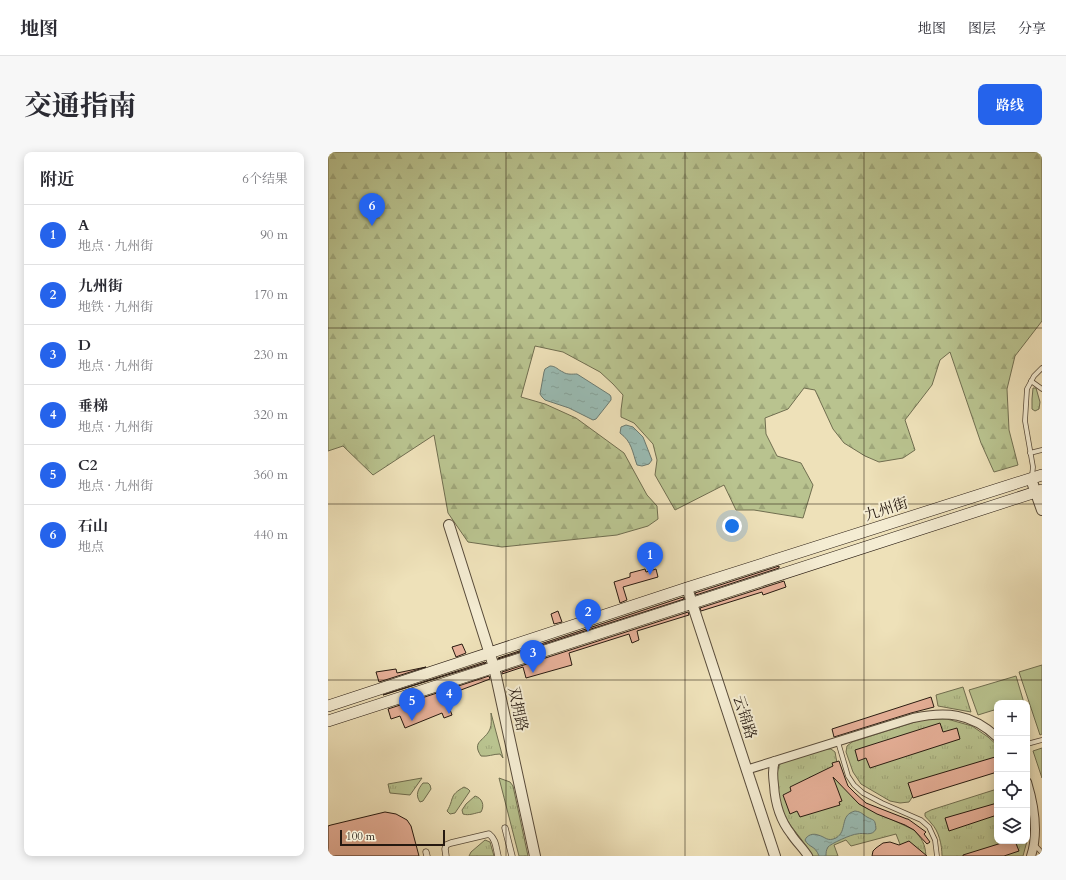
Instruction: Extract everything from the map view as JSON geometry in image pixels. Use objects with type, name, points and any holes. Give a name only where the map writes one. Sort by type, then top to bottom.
[{"type":"main road","name":"九州街","points":[[328,706],[687,588],[1042,475]]},
{"type":"main road","name":"九州街","points":[[328,720],[1039,491]]},
{"type":"street","points":[[1031,478],[1039,491],[1042,510]]},
{"type":"street","name":"双拥路","points":[[450,525],[494,667],[535,856]]},
{"type":"street","name":"云锦路","points":[[687,588],[775,856]]},
{"type":"street","points":[[746,770],[912,718],[928,715],[942,714],[959,716],[975,721],[996,736]]},
{"type":"street","points":[[775,761],[773,766],[774,795],[782,821],[791,835],[803,847],[808,856]]},
{"type":"street","points":[[764,764],[773,774]]},
{"type":"street","points":[[1030,791],[1035,826],[1034,843],[1031,856]]},
{"type":"street","points":[[505,828],[512,856]]},
{"type":"street","points":[[446,856],[446,845],[489,834],[494,839],[498,856]]},
{"type":"lane","points":[[1031,478],[1033,467],[1025,421],[1027,389],[1034,376],[1042,368]]},
{"type":"lane","points":[[1031,381],[1042,390]]},
{"type":"lane","points":[[1030,453],[1042,450]]},
{"type":"lane","points":[[1030,743],[1042,740]]},
{"type":"lane","points":[[837,741],[848,776],[854,786],[863,793],[882,803],[921,820],[929,827],[935,840],[937,856]]},
{"type":"lane","points":[[1034,843],[1042,853]]},
{"type":"green space","points":[[328,152],[1042,152],[1042,321],[1015,356],[1007,389],[1009,430],[1018,465],[994,472],[981,443],[950,352],[940,360],[932,385],[905,420],[915,450],[903,458],[879,462],[865,456],[844,443],[833,429],[815,390],[804,388],[788,409],[765,418],[766,434],[777,456],[801,463],[813,485],[803,518],[754,510],[736,510],[724,485],[675,510],[655,475],[657,460],[653,444],[634,423],[621,417],[623,395],[600,372],[563,352],[535,346],[521,397],[545,404],[576,418],[624,453],[647,495],[657,506],[658,519],[648,526],[617,535],[502,547],[468,542],[448,513],[434,435],[373,475],[343,446],[328,451]]},
{"type":"green space","points":[[1033,388],[1036,388],[1040,402],[1039,409],[1035,411],[1032,409]]},
{"type":"green space","points":[[1042,665],[1042,734],[1040,735],[1030,705],[1030,700],[1028,700],[1019,672]]},
{"type":"green space","points":[[1016,676],[1023,700],[994,700],[994,710],[978,715],[969,690]]},
{"type":"green space","points":[[963,687],[971,712],[938,706],[936,695]]},
{"type":"green space","points":[[491,713],[503,758],[500,754],[481,756],[478,751],[478,744],[490,729]]},
{"type":"green space","points":[[927,719],[947,719],[972,726],[994,742],[994,769],[915,793],[909,802],[900,803],[890,801],[861,784],[853,772],[846,752],[847,746],[852,742]]},
{"type":"green space","points":[[1042,748],[1042,778],[1033,751]]},
{"type":"green space","points":[[831,749],[835,752],[840,779],[853,798],[861,805],[914,830],[923,842],[926,856],[903,852],[896,834],[851,846],[846,840],[834,845],[838,856],[813,856],[788,822],[784,814],[778,793],[777,773],[781,763]]},
{"type":"green space","points":[[422,778],[410,795],[390,793],[388,784]]},
{"type":"green space","points":[[499,778],[510,782],[513,786],[528,856],[519,856]]},
{"type":"green space","points":[[423,783],[428,783],[431,789],[423,801],[420,802],[418,792]]},
{"type":"green space","points":[[464,787],[470,791],[455,813],[450,814],[447,811],[454,795]]},
{"type":"green space","points":[[994,790],[994,844],[1026,844],[1023,856],[942,856],[941,843],[938,834],[934,826],[925,816],[925,813]]},
{"type":"green space","points":[[475,796],[482,802],[483,807],[481,812],[470,815],[463,814],[462,810],[466,804]]},
{"type":"green space","points":[[485,840],[490,842],[494,856],[469,856],[471,852]]},
{"type":"water","points":[[550,366],[555,367],[566,374],[577,374],[610,395],[611,400],[596,419],[593,420],[569,408],[545,400],[542,397],[540,394],[544,372],[545,369]]},
{"type":"water","points":[[626,425],[633,427],[643,437],[652,460],[649,464],[642,466],[637,465],[629,443],[620,433],[621,427]]},
{"type":"water","points":[[855,811],[874,820],[876,829],[872,833],[854,834],[846,837],[828,847],[826,850],[826,856],[819,856],[816,850],[805,840],[810,835],[814,834],[828,839],[836,838],[842,831],[847,816]]},
{"type":"building","points":[[779,566],[779,568],[696,595],[695,593]]},
{"type":"building","points":[[645,569],[646,572],[656,569],[658,577],[623,587],[627,600],[620,603],[614,582],[630,577],[630,573]]},
{"type":"building","points":[[784,581],[786,587],[763,595],[762,592],[701,611],[700,608]]},
{"type":"building","points":[[683,597],[684,599],[498,659],[498,658]]},
{"type":"building","points":[[558,611],[562,622],[554,624],[551,614]]},
{"type":"building","points":[[688,612],[689,615],[637,631],[639,640],[632,643],[629,634],[569,653],[572,665],[526,678],[523,667],[502,674],[502,672]]},
{"type":"building","points":[[462,644],[466,653],[456,657],[452,647]]},
{"type":"building","points":[[485,662],[486,663],[383,695]]},
{"type":"building","points":[[426,667],[379,682],[376,672],[396,669],[397,673]]},
{"type":"building","points":[[489,676],[490,679],[445,696],[452,715],[444,718],[442,713],[405,728],[400,716],[391,719],[388,709]]},
{"type":"building","points":[[931,697],[934,707],[834,737],[832,729]]},
{"type":"building","points":[[940,723],[943,732],[957,728],[960,739],[870,768],[866,758],[858,761],[855,750]]},
{"type":"building","points":[[994,757],[994,773],[913,798],[908,783]]},
{"type":"building","points":[[839,761],[848,786],[866,803],[908,819],[926,832],[924,834],[930,842],[927,844],[914,830],[905,825],[877,814],[859,804],[833,777],[842,801],[839,802],[840,805],[800,817],[797,811],[790,814],[783,795],[791,791],[790,787],[833,766],[832,763]]},
{"type":"building","points":[[994,804],[994,816],[949,831],[945,818]]},
{"type":"building","points":[[385,812],[396,814],[407,820],[411,826],[419,856],[328,856],[328,826]]},
{"type":"building","points":[[909,841],[927,856],[872,856],[873,851],[883,843],[890,842],[899,845]]},
{"type":"building","points":[[998,844],[1016,844],[1019,851],[1004,856],[963,855]]},
{"type":"place","name":"石山","points":[[372,226]]},
{"type":"place","name":"A","points":[[650,575]]},
{"type":"place","name":"九州街","points":[[588,632]]},
{"type":"place","name":"D","points":[[533,673]]},
{"type":"place","name":"垂梯","points":[[449,714]]},
{"type":"place","name":"C2","points":[[412,721]]}]
